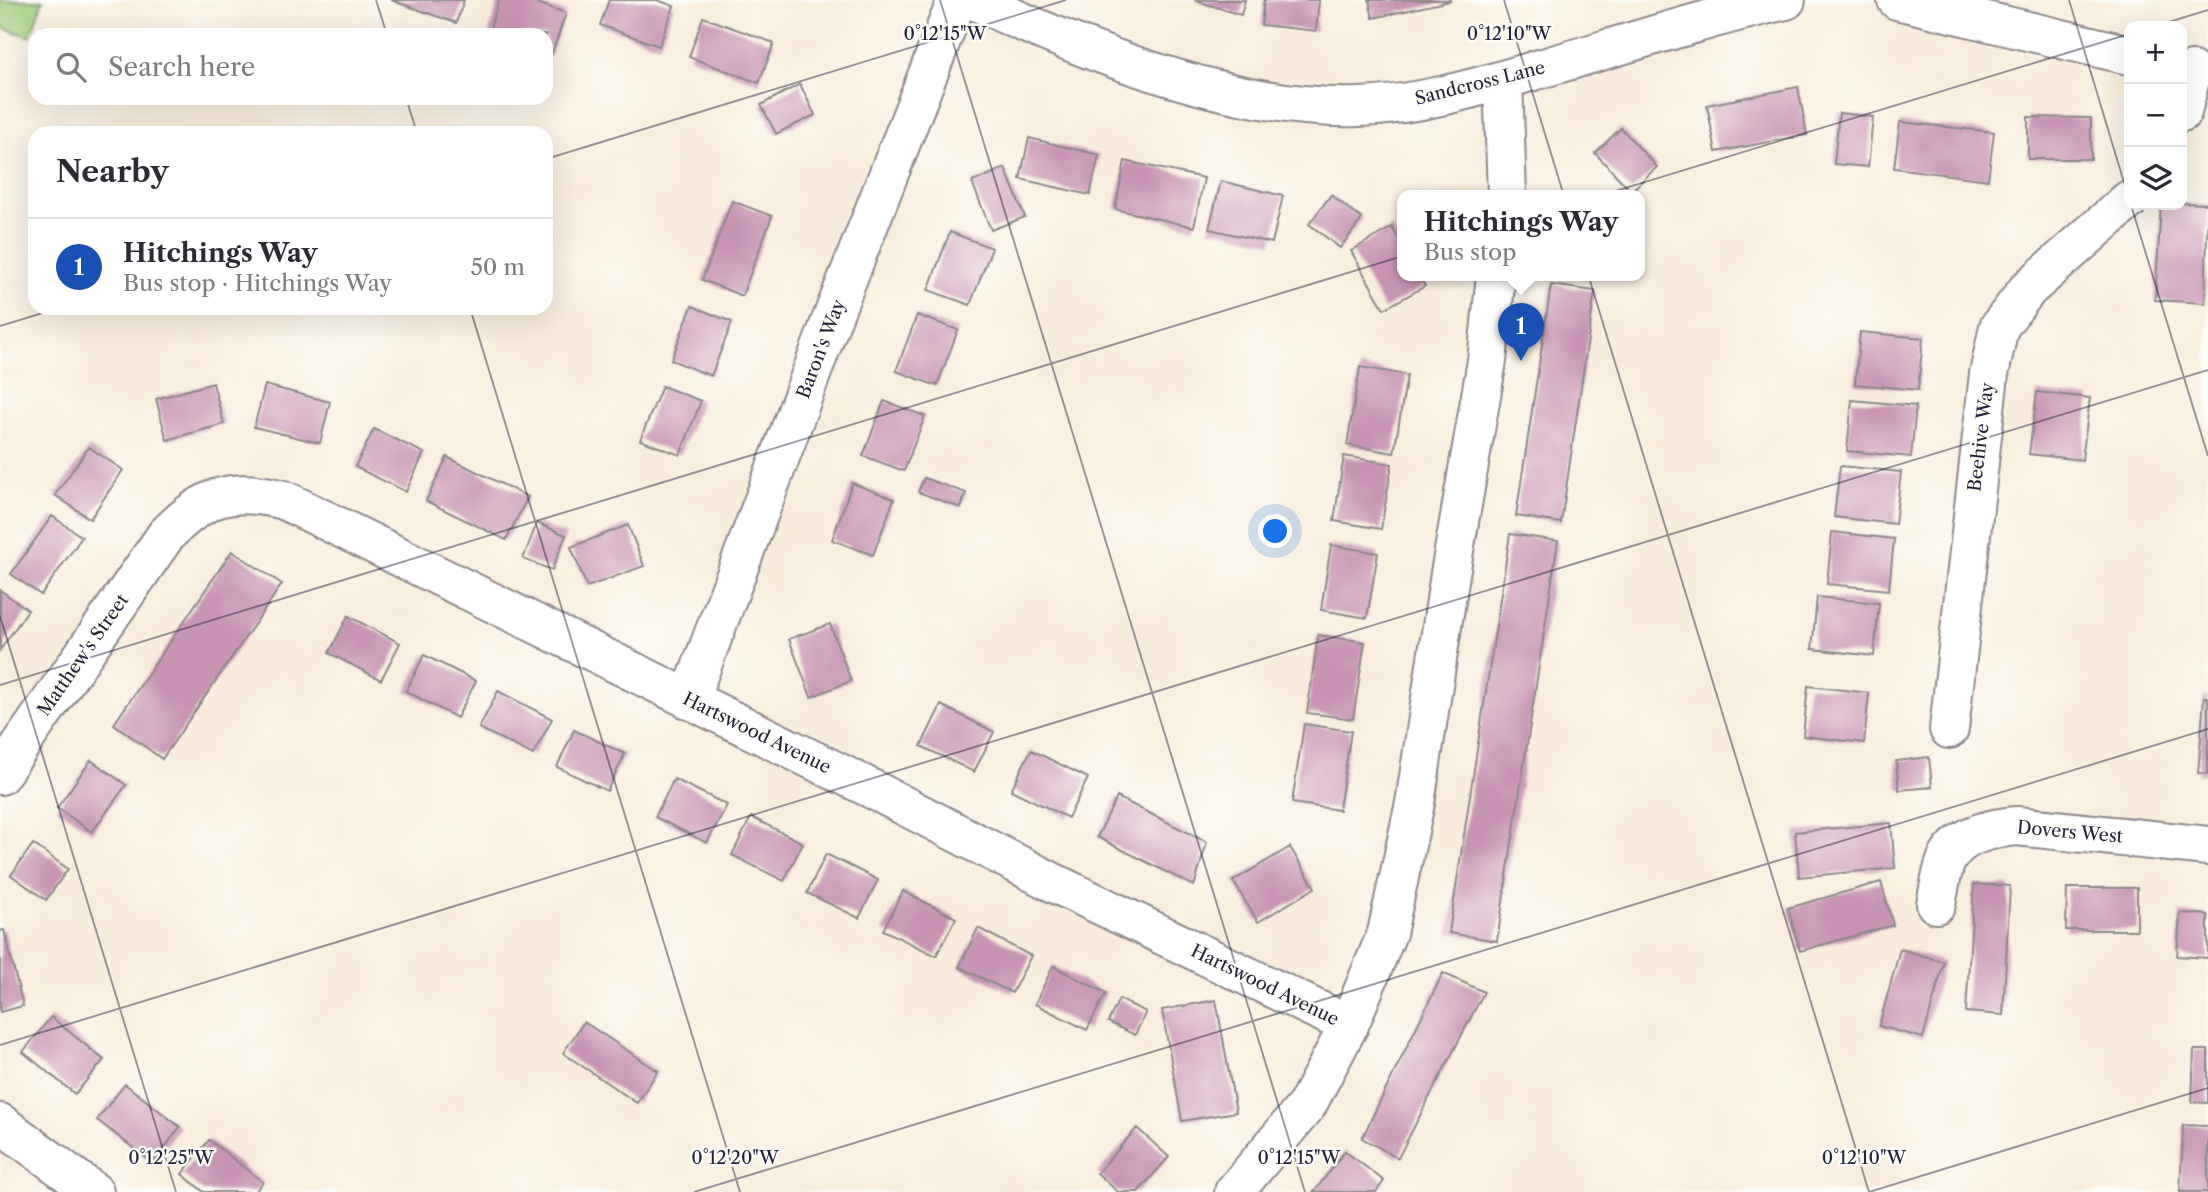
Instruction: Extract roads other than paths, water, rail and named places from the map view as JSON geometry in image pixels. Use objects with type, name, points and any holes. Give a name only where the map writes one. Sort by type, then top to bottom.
[{"type":"street","name":"Baron's Way","points":[[689,700],[831,321],[957,0]]},
{"type":"street","name":"Sandcross Lane","points":[[974,0],[1030,26],[1138,65],[1240,95],[1302,106],[1360,107],[1425,100],[1786,0]]},
{"type":"street","points":[[1897,0],[2124,54]]},
{"type":"street","points":[[2187,95],[2194,71]]},
{"type":"street","points":[[1503,79],[1507,190]]},
{"type":"street","name":"Beehive Way","points":[[1949,729],[1989,374],[1999,327],[2028,289],[2124,204]]},
{"type":"street","points":[[1234,1192],[1307,1105],[1349,1025],[1387,933],[1415,803],[1450,574],[1487,361],[1495,281]]},
{"type":"street","name":"Hartswood Avenue","points":[[166,535],[188,513],[209,500],[232,493],[257,493],[284,500],[1050,881],[1349,1025]]},
{"type":"street","name":"Matthew's Street","points":[[0,775],[166,535]]},
{"type":"street","name":"Dovers West","points":[[1936,904],[1947,859],[1965,841],[1992,828],[2017,826],[2208,846]]},
{"type":"street","points":[[0,1123],[94,1192]]},
{"type":"place","name":"Hitchings Way","points":[[1521,361]]}]
